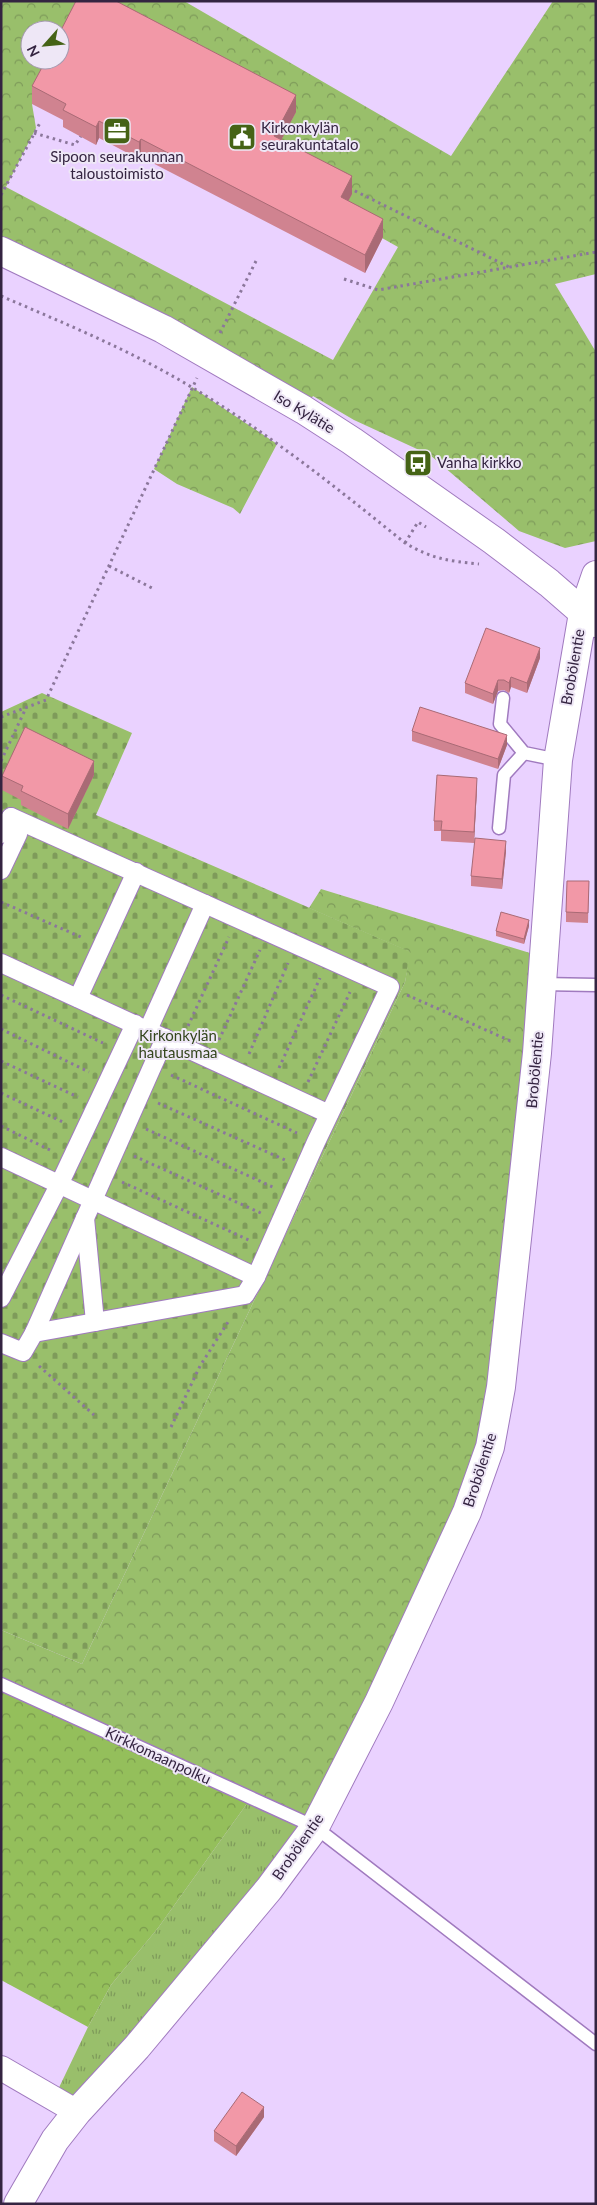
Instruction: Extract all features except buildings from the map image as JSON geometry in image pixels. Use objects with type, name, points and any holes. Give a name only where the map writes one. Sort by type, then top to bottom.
[{"type":"street","name":"Iso Kylätie","points":[[1,251],[209,354],[352,441],[494,541],[549,583],[589,618]]},
{"type":"street","name":"Brobölentie","points":[[18,2204],[55,2140],[77,2112],[137,2047],[269,1889],[315,1827],[379,1702],[463,1521],[490,1447],[500,1387],[537,1053],[558,760],[589,618],[596,575]]},
{"type":"street","points":[[1,834],[11,817]]},
{"type":"street","points":[[1,870],[18,834],[11,817]]},
{"type":"street","points":[[11,817],[390,987],[316,1142],[256,1277],[245,1295],[34,1333]]},
{"type":"street","points":[[78,998],[136,872]]},
{"type":"street","points":[[1,1298],[59,1185],[122,1052],[141,1027],[205,904]]},
{"type":"street","points":[[1,962],[329,1114]]},
{"type":"street","points":[[1,1344],[23,1352],[34,1333],[152,1066],[172,1042]]},
{"type":"street","points":[[1,1157],[59,1185],[88,1208],[256,1277]]},
{"type":"street","points":[[88,1208],[95,1322]]},
{"type":"street","points":[[1,2068],[77,2112]]},
{"type":"lane","points":[[503,698],[500,724],[524,753],[558,760]]},
{"type":"lane","points":[[499,828],[504,775],[524,753]]},
{"type":"lane","points":[[541,984],[596,985]]},
{"type":"lane","name":"Kirkkomaanpolku","points":[[1,1684],[315,1827],[596,2044]]},
{"type":"path","points":[[1,195],[41,121]]},
{"type":"path","points":[[34,133],[75,145],[81,136]]},
{"type":"path","points":[[344,186],[509,267]]},
{"type":"path","points":[[344,280],[378,290],[596,252]]},
{"type":"path","points":[[1,717],[46,700],[192,387],[256,259]]},
{"type":"path","points":[[1,296],[112,345],[192,387],[316,471],[405,543],[436,558],[482,564]]},
{"type":"path","points":[[405,543],[418,522],[432,532]]},
{"type":"path","points":[[109,566],[152,588]]},
{"type":"path","points":[[1,761],[26,708]]},
{"type":"path","points":[[1,902],[101,946]]},
{"type":"path","points":[[172,1042],[238,918]]},
{"type":"path","points":[[210,1059],[268,932]]},
{"type":"path","points":[[240,1073],[296,944]]},
{"type":"path","points":[[271,1087],[329,959]]},
{"type":"path","points":[[300,1100],[359,973]]},
{"type":"path","points":[[390,987],[537,1053]]},
{"type":"path","points":[[1,994],[122,1052]]},
{"type":"path","points":[[1,1029],[108,1081]]},
{"type":"path","points":[[1,1061],[96,1106]]},
{"type":"path","points":[[152,1066],[316,1142]]},
{"type":"path","points":[[1,1093],[84,1132]]},
{"type":"path","points":[[140,1094],[304,1169]]},
{"type":"path","points":[[128,1120],[292,1196]]},
{"type":"path","points":[[1,1126],[70,1160]]},
{"type":"path","points":[[116,1147],[280,1221]]},
{"type":"path","points":[[104,1174],[268,1249]]},
{"type":"path","points":[[171,1427],[200,1366],[245,1295]]},
{"type":"path","points":[[23,1352],[94,1416]]},
{"type":"green space","points":[[1,1],[184,1],[451,156],[553,1],[596,1],[596,274],[555,284],[596,352],[596,541],[565,548],[519,531],[430,455],[354,420],[313,396],[304,410],[1,251]],"holes":[[[20,20],[70,20],[70,53],[295,113],[274,154],[351,194],[341,215],[398,247],[333,360],[6,187],[36,128],[32,104],[50,70],[20,70]]]},
{"type":"green space","points":[[192,387],[277,444],[240,514],[233,508],[177,484],[154,469]]},
{"type":"green space","name":"Kirkonkylän hautausmaa","points":[[42,693],[132,733],[96,815],[411,952],[405,982],[82,1664],[1,1630],[1,712]]},
{"type":"green space","points":[[321,889],[543,957],[490,1447],[315,1827],[1,1684],[1,1630],[82,1664],[405,982],[410,952],[309,908]]},
{"type":"green space","points":[[1,1688],[251,1798],[158,1928],[111,1985],[88,2027],[1,1980]]},
{"type":"green space","points":[[251,1798],[315,1827],[77,2112],[54,2098],[88,2027],[111,1985],[158,1928]]},
{"type":"place","name":"Sipoon seurakunnan taloustoimisto","points":[[117,131]]},
{"type":"place","name":"Kirkonkylän seurakuntatalo","points":[[242,137]]},
{"type":"place","name":"Vanha kirkko","points":[[418,463]]}]
